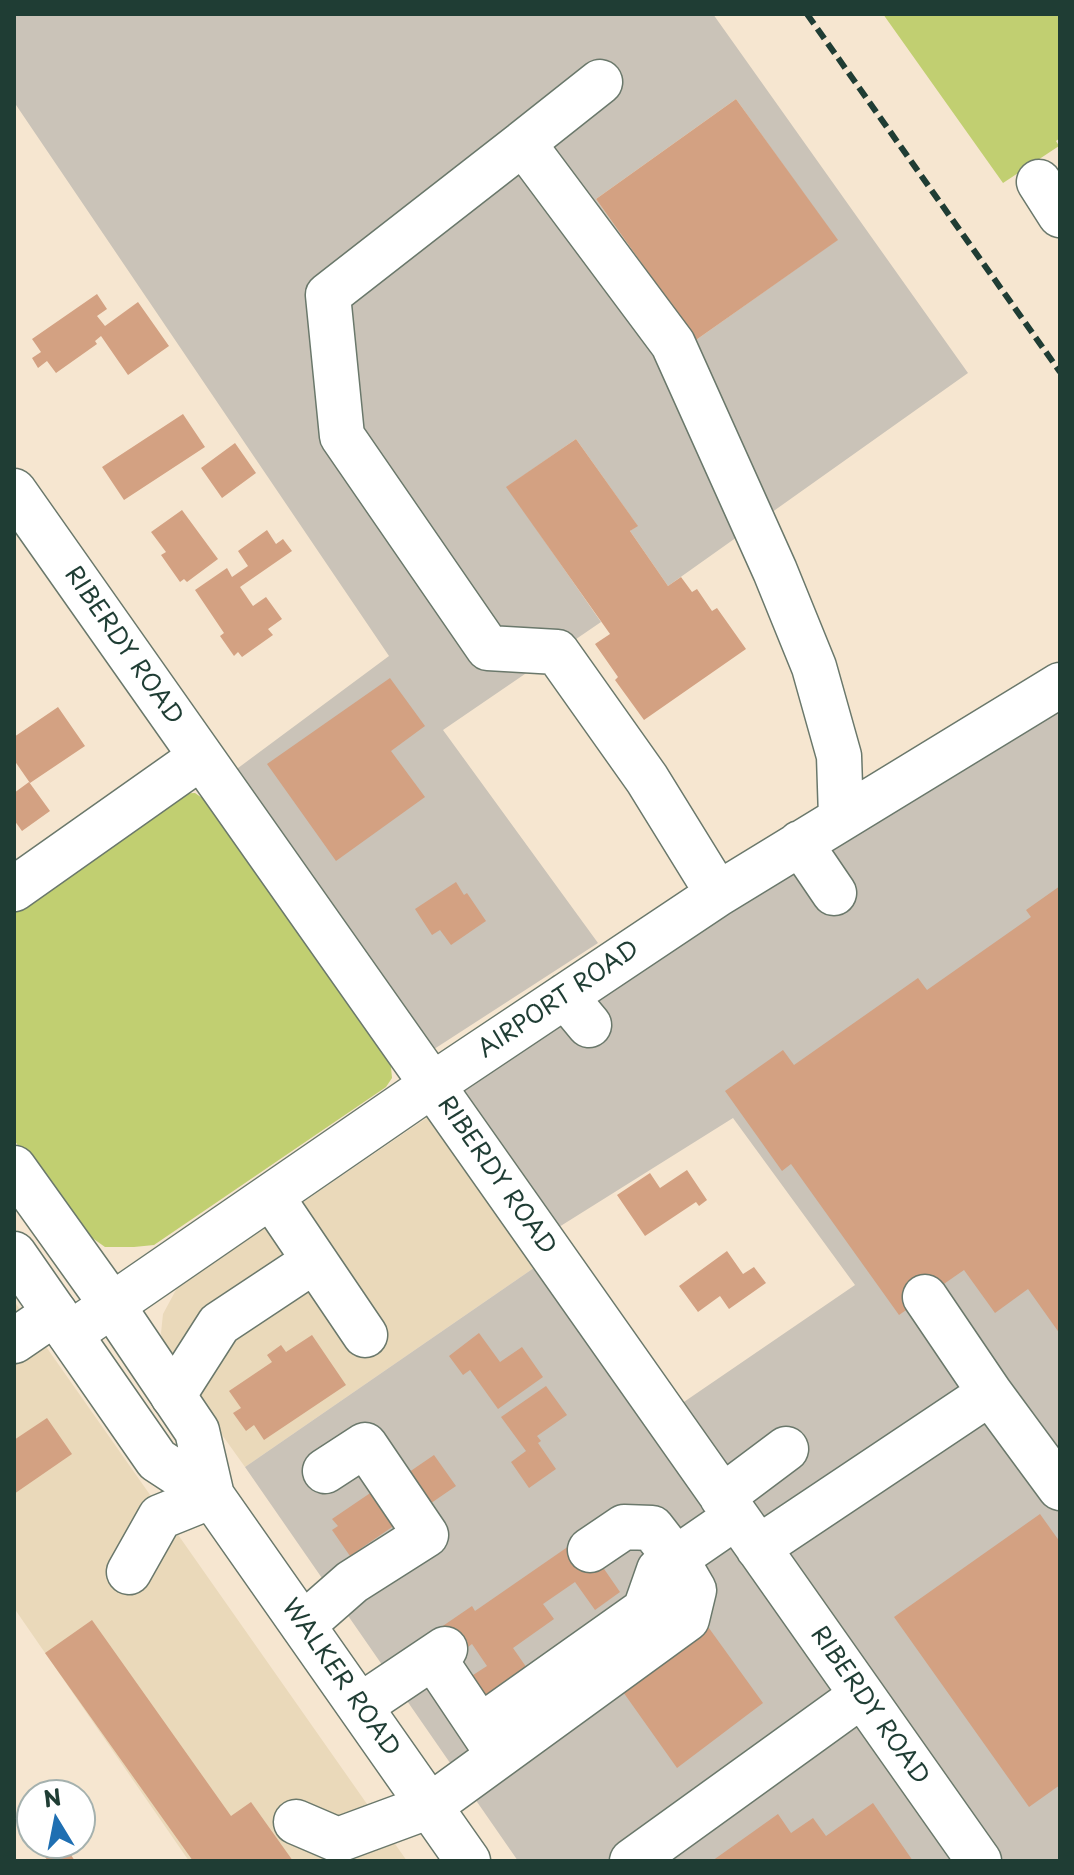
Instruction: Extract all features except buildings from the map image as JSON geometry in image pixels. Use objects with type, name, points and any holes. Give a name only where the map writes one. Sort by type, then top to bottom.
[{"type":"street","points":[[600,82],[328,295],[342,436],[488,648],[557,652],[647,779],[718,894]]},
{"type":"street","points":[[523,143],[673,344],[775,571],[814,667],[839,756],[841,817]]},
{"type":"street","name":"RIBERDY ROAD","points":[[14,491],[979,1861]]},
{"type":"street","name":"AIRPORT ROAD","points":[[14,1341],[112,1305],[432,1085],[577,1011],[718,894],[1060,685]]},
{"type":"street","points":[[14,889],[201,757]]},
{"type":"street","points":[[800,843],[834,893]]},
{"type":"street","name":"WALKER ROAD","points":[[14,1168],[197,1431],[212,1496]]},
{"type":"street","points":[[271,1196],[365,1335]]},
{"type":"street","name":"WALKER ROAD","points":[[14,1254],[157,1460],[212,1496],[468,1861]]},
{"type":"street","points":[[173,1396],[219,1324],[314,1261]]},
{"type":"street","points":[[925,1297],[1060,1488]]},
{"type":"street","points":[[296,1822],[338,1840],[430,1806],[490,1741],[645,1610],[659,1570],[739,1521],[990,1393]]},
{"type":"street","points":[[303,1625],[352,1582],[426,1535],[365,1445],[325,1471]]},
{"type":"street","points":[[739,1521],[786,1449]]},
{"type":"street","points":[[129,1572],[160,1517],[212,1496]]},
{"type":"street","points":[[590,1550],[624,1527],[652,1528],[676,1559]]},
{"type":"street","points":[[360,1706],[439,1653],[490,1741]]},
{"type":"street","points":[[616,1858],[668,1820],[862,1695]]},
{"type":"shaded area","points":[[14,14],[713,14],[968,373],[668,586],[630,531],[637,525],[576,439],[507,487],[601,622],[443,730],[598,943],[428,1053],[234,771],[389,656],[14,102]],"holes":[[[736,99],[837,240],[696,340],[596,199]]]},
{"type":"shaded area","points":[[1060,701],[1060,1861],[518,1861],[245,1467],[541,1263],[678,1406],[855,1285],[733,1118],[551,1232],[451,1088]]},
{"type":"shaded area","points":[[431,1115],[541,1263],[245,1467],[165,1355],[161,1333],[163,1314],[177,1288]]},
{"type":"shaded area","points":[[14,1301],[407,1861],[189,1861],[14,1608]]},
{"type":"green space","points":[[883,14],[1060,14],[1060,138],[1056,141],[1059,146],[1003,183]]},
{"type":"green space","points":[[195,793],[215,807],[390,1056],[392,1078],[386,1087],[154,1245],[105,1247],[81,1230],[14,1140],[14,907],[175,794]]},
{"type":"railway","points":[[807,14],[1060,372]]}]
